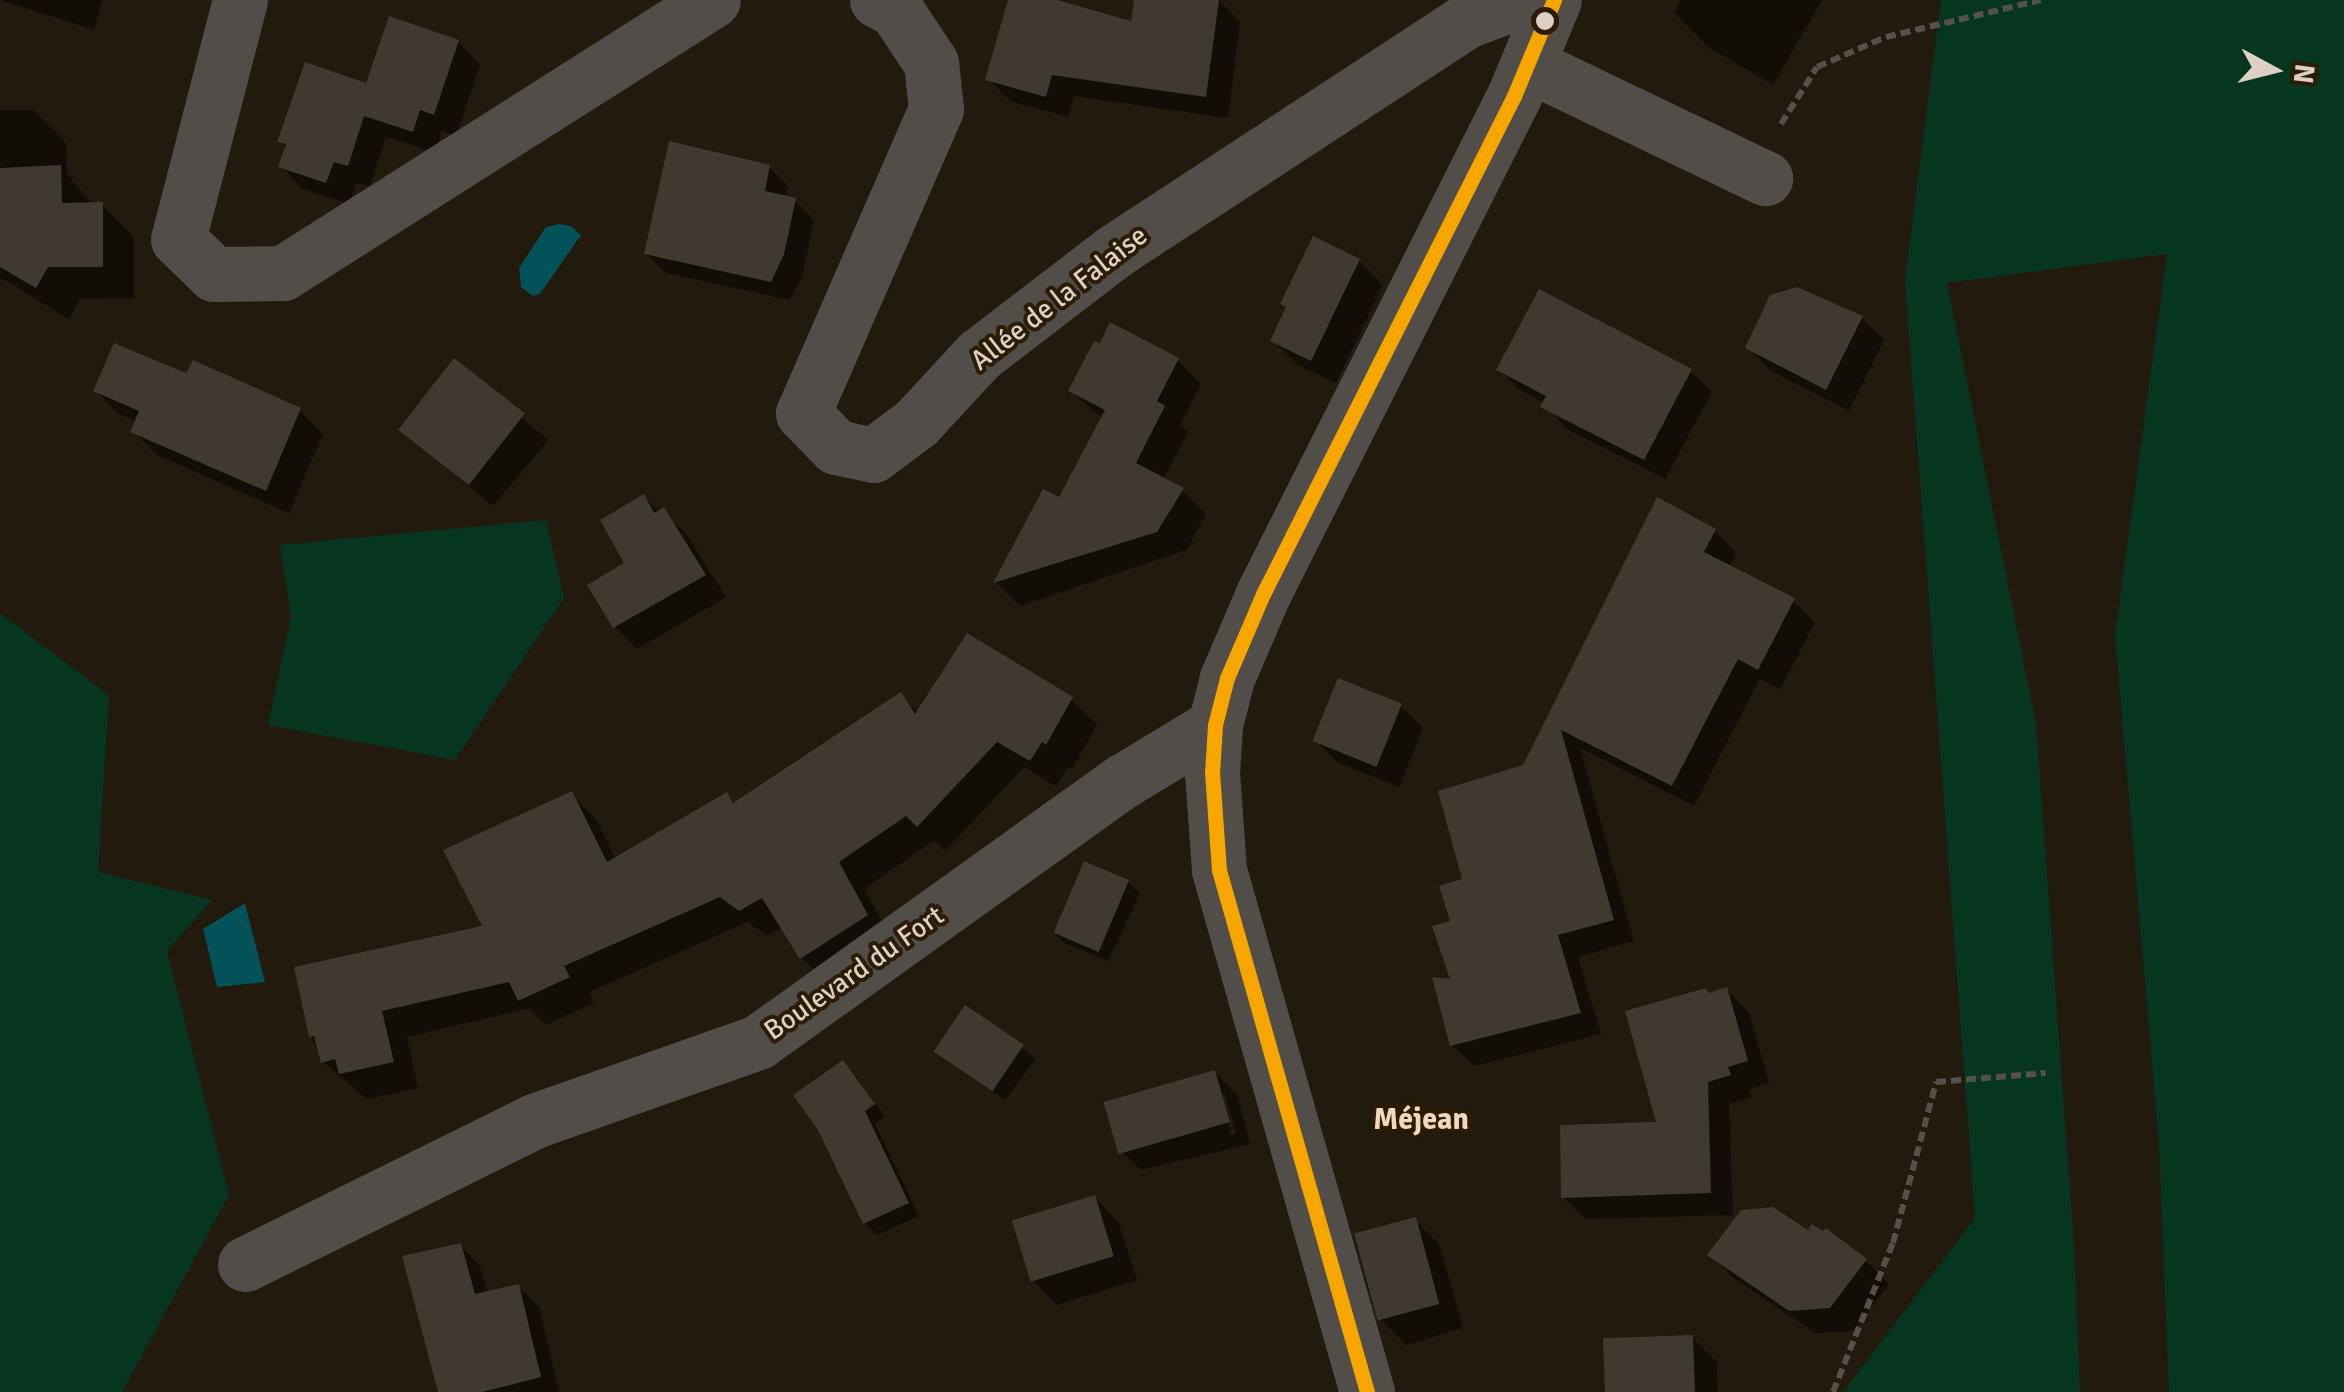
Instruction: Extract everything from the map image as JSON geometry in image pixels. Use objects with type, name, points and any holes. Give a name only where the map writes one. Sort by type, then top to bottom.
[{"type":"street","points":[[240,0],[178,239],[214,274],[282,273],[713,0]]},
{"type":"street","name":"Allée de la Falaise","points":[[877,0],[896,10],[931,63],[936,109],[804,413],[836,447],[873,455],[916,423],[979,354],[1113,252],[1466,21],[1522,0]]},
{"type":"street","points":[[1367,1392],[1219,870],[1212,773],[1216,725],[1227,678],[1263,594],[1529,65],[1554,0]]},
{"type":"street","points":[[1529,65],[1766,178]]},
{"type":"street","name":"Boulevard du Fort","points":[[244,1264],[534,1121],[758,1042],[1123,782],[1216,725]]},
{"type":"path","points":[[1766,178],[1781,121],[1816,67],[1886,37],[2041,0]]},
{"type":"path","points":[[1833,1392],[1893,1243],[1936,1082],[2046,1073]]},
{"type":"green space","points":[[1941,0],[2344,0],[2344,1392],[2169,1392],[2159,1143],[2115,636],[2167,254],[1947,283],[2036,724],[2074,1244],[2080,1392],[1843,1392],[1975,1218],[1905,280]]},
{"type":"green space","points":[[546,520],[564,598],[455,760],[268,725],[291,617],[280,545]]},
{"type":"green space","points":[[0,613],[109,695],[98,872],[212,900],[167,951],[229,1195],[122,1392],[0,1392]]},
{"type":"water","points":[[571,226],[581,235],[540,294],[533,296],[521,287],[519,268],[546,227]]},
{"type":"water","points":[[245,903],[265,982],[217,987],[203,929]]},
{"type":"building","points":[[1008,0],[1057,0],[1131,21],[1134,0],[1219,0],[1206,97],[1052,75],[1046,97],[985,80]]},
{"type":"building","points":[[389,16],[459,40],[434,115],[420,110],[413,132],[364,116],[348,166],[334,162],[326,183],[278,167],[286,144],[277,142],[305,62],[366,83]]},
{"type":"building","points":[[669,141],[770,165],[765,191],[796,198],[784,254],[771,282],[644,254]]},
{"type":"building","points":[[61,165],[62,203],[103,202],[103,267],[48,267],[36,288],[0,267],[0,168]]},
{"type":"building","points":[[1313,236],[1360,259],[1311,361],[1270,341],[1286,307],[1280,304]]},
{"type":"building","points":[[1797,287],[1863,316],[1826,390],[1745,348],[1770,295]]},
{"type":"building","points":[[1539,289],[1692,369],[1644,460],[1540,407],[1546,396],[1496,370]]},
{"type":"building","points":[[1110,322],[1179,358],[1157,401],[1165,406],[1136,463],[1184,488],[1157,532],[993,583],[1043,489],[1059,497],[1105,410],[1068,391],[1094,341],[1100,343]]},
{"type":"building","points":[[114,343],[186,373],[193,360],[301,408],[266,491],[130,432],[139,411],[93,391]]},
{"type":"building","points":[[454,358],[525,413],[469,485],[398,430]]},
{"type":"building","points":[[644,494],[654,513],[664,507],[706,575],[613,628],[587,585],[624,563],[600,520]]},
{"type":"building","points":[[1657,497],[1716,529],[1704,552],[1795,598],[1758,670],[1738,659],[1672,786],[1561,730],[1614,920],[1558,935],[1581,1013],[1450,1046],[1432,977],[1450,979],[1432,926],[1450,921],[1439,886],[1462,879],[1438,791],[1523,765]]},
{"type":"building","points":[[967,633],[1073,697],[1046,745],[1042,742],[1030,761],[997,742],[917,827],[906,816],[839,862],[868,915],[800,959],[762,898],[739,911],[720,897],[564,966],[570,977],[518,1001],[509,982],[382,1011],[394,1062],[339,1074],[335,1059],[321,1063],[314,1036],[309,1037],[294,967],[482,926],[443,850],[572,791],[607,862],[727,792],[733,803],[901,692],[915,714]]},
{"type":"building","points":[[1338,678],[1402,704],[1377,767],[1313,741]]},
{"type":"building","points":[[1084,861],[1129,880],[1099,952],[1054,933]]},
{"type":"building","points":[[1727,987],[1748,1061],[1728,1067],[1731,1075],[1708,1082],[1711,1193],[1561,1198],[1560,1125],[1656,1122],[1625,1011],[1706,988],[1708,993]]},
{"type":"building","points":[[965,1005],[1024,1045],[993,1091],[934,1051]]},
{"type":"building","points":[[843,1060],[875,1104],[865,1111],[909,1203],[863,1224],[818,1130],[793,1095]]},
{"type":"building","points":[[1215,1070],[1230,1122],[1118,1154],[1103,1102]]},
{"type":"building","points":[[1095,1195],[1114,1256],[1031,1282],[1012,1220]]},
{"type":"building","points":[[1773,1207],[1808,1230],[1812,1224],[1823,1231],[1826,1228],[1867,1259],[1830,1308],[1789,1311],[1707,1255],[1741,1210]]},
{"type":"building","points":[[1416,1217],[1439,1304],[1377,1320],[1354,1234]]},
{"type":"building","points":[[461,1243],[475,1294],[519,1284],[541,1377],[482,1392],[438,1392],[402,1256]]},
{"type":"building","points":[[1693,1335],[1695,1392],[1605,1392],[1603,1338]]},
{"type":"transit line","points":[[1367,1392],[1219,870],[1212,773],[1215,725],[1227,678],[1263,594],[1514,96],[1554,0]]},
{"type":"district","name":"Méjean","points":[[1421,1120]]}]
